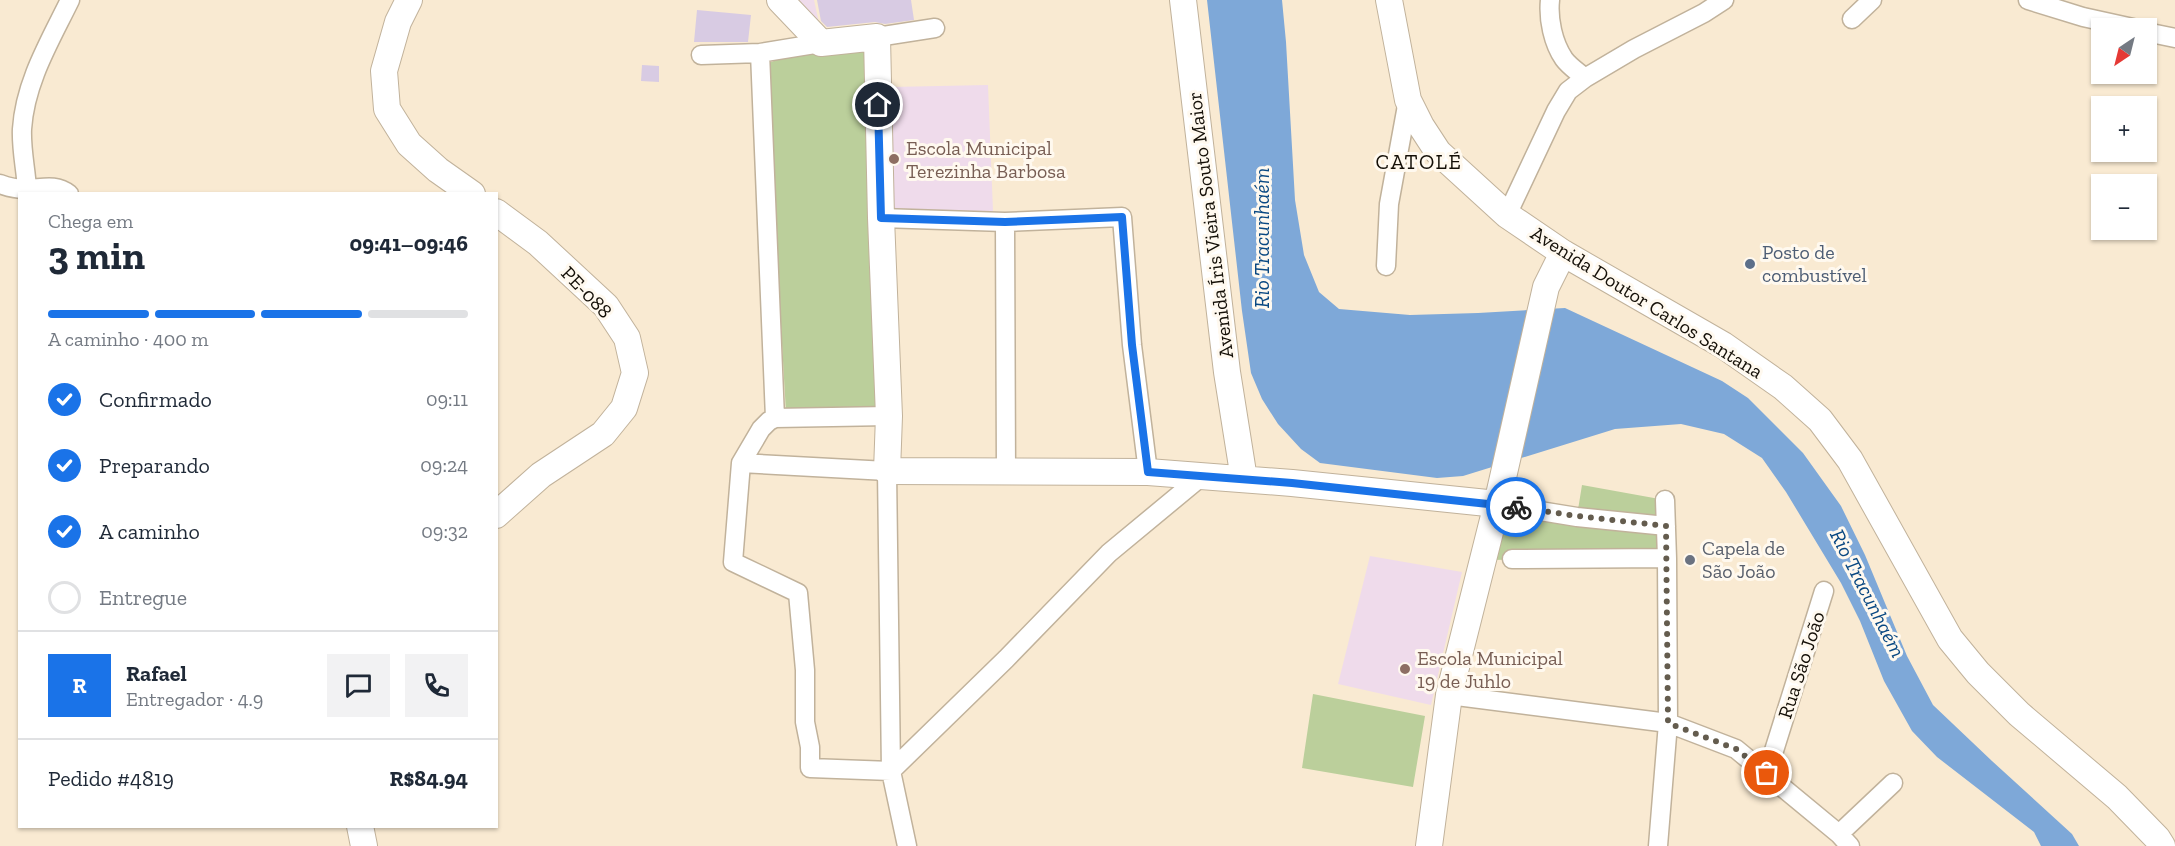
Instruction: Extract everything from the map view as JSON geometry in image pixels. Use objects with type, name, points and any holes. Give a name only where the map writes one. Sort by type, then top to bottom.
[{"type":"street","points":[[27,189],[22,130],[26,97],[36,70],[70,0]]},
{"type":"street","points":[[408,0],[398,22],[384,71],[387,109],[409,144],[438,170],[469,192]]},
{"type":"street","points":[[780,0],[821,43]]},
{"type":"street","name":"Avenida Íris Vieira Souto Maior","points":[[1183,0],[1238,450],[1244,479]]},
{"type":"street","points":[[1550,0],[1549,10],[1556,44],[1564,59],[1585,78]]},
{"type":"street","points":[[1507,215],[1568,91],[1585,78],[1634,49],[1704,13],[1724,0]]},
{"type":"street","points":[[1852,19],[1872,0]]},
{"type":"street","points":[[2028,0],[2091,19]]},
{"type":"street","name":"Avenida Doutor Carlos Santana","points":[[1390,4],[1408,100],[1438,152],[1507,215],[1563,253],[1722,345],[1783,387],[1820,420],[1850,460],[1950,639],[1978,673],[2019,714],[2117,797],[2162,846]]},
{"type":"street","points":[[701,55],[760,53],[935,28]]},
{"type":"street","points":[[877,36],[889,416],[887,471],[891,771],[908,846]]},
{"type":"street","points":[[760,53],[775,418]]},
{"type":"street","points":[[1386,266],[1389,204],[1408,100]]},
{"type":"street","points":[[0,184],[27,189],[51,186],[67,192]]},
{"type":"street","name":"PE-088","points":[[498,213],[538,243],[606,306],[627,338],[635,373],[624,408],[603,434],[541,476],[498,513]]},
{"type":"street","points":[[881,218],[1005,222],[1122,217],[1132,345],[1148,472]]},
{"type":"street","points":[[1005,222],[1006,472]]},
{"type":"street","points":[[1433,845],[1449,695],[1499,496],[1546,287],[1563,253]]},
{"type":"street","points":[[889,416],[775,418],[761,429],[741,463],[733,562],[798,593],[805,670],[805,722],[810,747],[810,768],[891,771],[1109,553],[1202,476]]},
{"type":"street","points":[[741,463],[887,471],[1148,472],[1499,496],[1577,516],[1666,526]]},
{"type":"street","points":[[1658,846],[1668,723],[1665,500]]},
{"type":"street","points":[[1512,559],[1667,558]]},
{"type":"street","name":"Rua São João","points":[[1767,773],[1824,591]]},
{"type":"street","points":[[1449,695],[1668,723],[1736,749],[1845,840],[1893,783]]},
{"type":"street","points":[[360,828],[364,846]]},
{"type":"shaded area","points":[[793,0],[814,0],[819,23]]},
{"type":"shaded area","points":[[988,85],[993,211],[893,213],[890,87]]},
{"type":"shaded area","points":[[1370,556],[1462,572],[1431,705],[1338,684]]},
{"type":"green space","points":[[877,37],[889,416],[786,413],[766,64],[821,43]]},
{"type":"green space","points":[[1582,485],[1665,500],[1667,558],[1486,560],[1499,504],[1577,516]]},
{"type":"green space","points":[[1313,694],[1425,716],[1413,787],[1302,768]]},
{"type":"water","name":"Rio Tracunhaém","points":[[1207,0],[1282,0],[1295,200],[1304,255],[1319,292],[1339,309],[1410,315],[1565,308],[1722,381],[1748,398],[1803,453],[1841,506],[1865,555],[1907,656],[1933,705],[2072,834],[2079,846],[2041,846],[2034,832],[1937,757],[1912,731],[1884,681],[1860,621],[1841,583],[1786,492],[1762,458],[1724,434],[1681,424],[1615,429],[1463,476],[1437,478],[1320,463],[1301,449],[1278,424],[1262,399],[1251,373]]},
{"type":"building","points":[[817,0],[911,0],[914,20],[827,27],[821,21]]},
{"type":"building","points":[[697,10],[751,15],[748,42],[694,42]]},
{"type":"building","points":[[642,65],[659,66],[659,82],[641,81]]},
{"type":"way so far","points":[[1516,507],[1666,526],[1668,723],[1725,743],[1767,773]]},
{"type":"place","name":"Escola Municipal Terezinha Barbosa","points":[[894,159]]},
{"type":"place","name":"Posto de combustível","points":[[1750,264]]},
{"type":"place","name":"Capela de São João","points":[[1690,560]]},
{"type":"place","name":"Escola Municipal 19 de Juhlo","points":[[1405,669]]},
{"type":"district","name":"CATOLÉ","points":[[1419,161]]},
{"type":"route","points":[[878,105],[881,218],[1005,222],[1122,217],[1132,345],[1147,449],[1148,472],[1292,483],[1516,507]]}]
